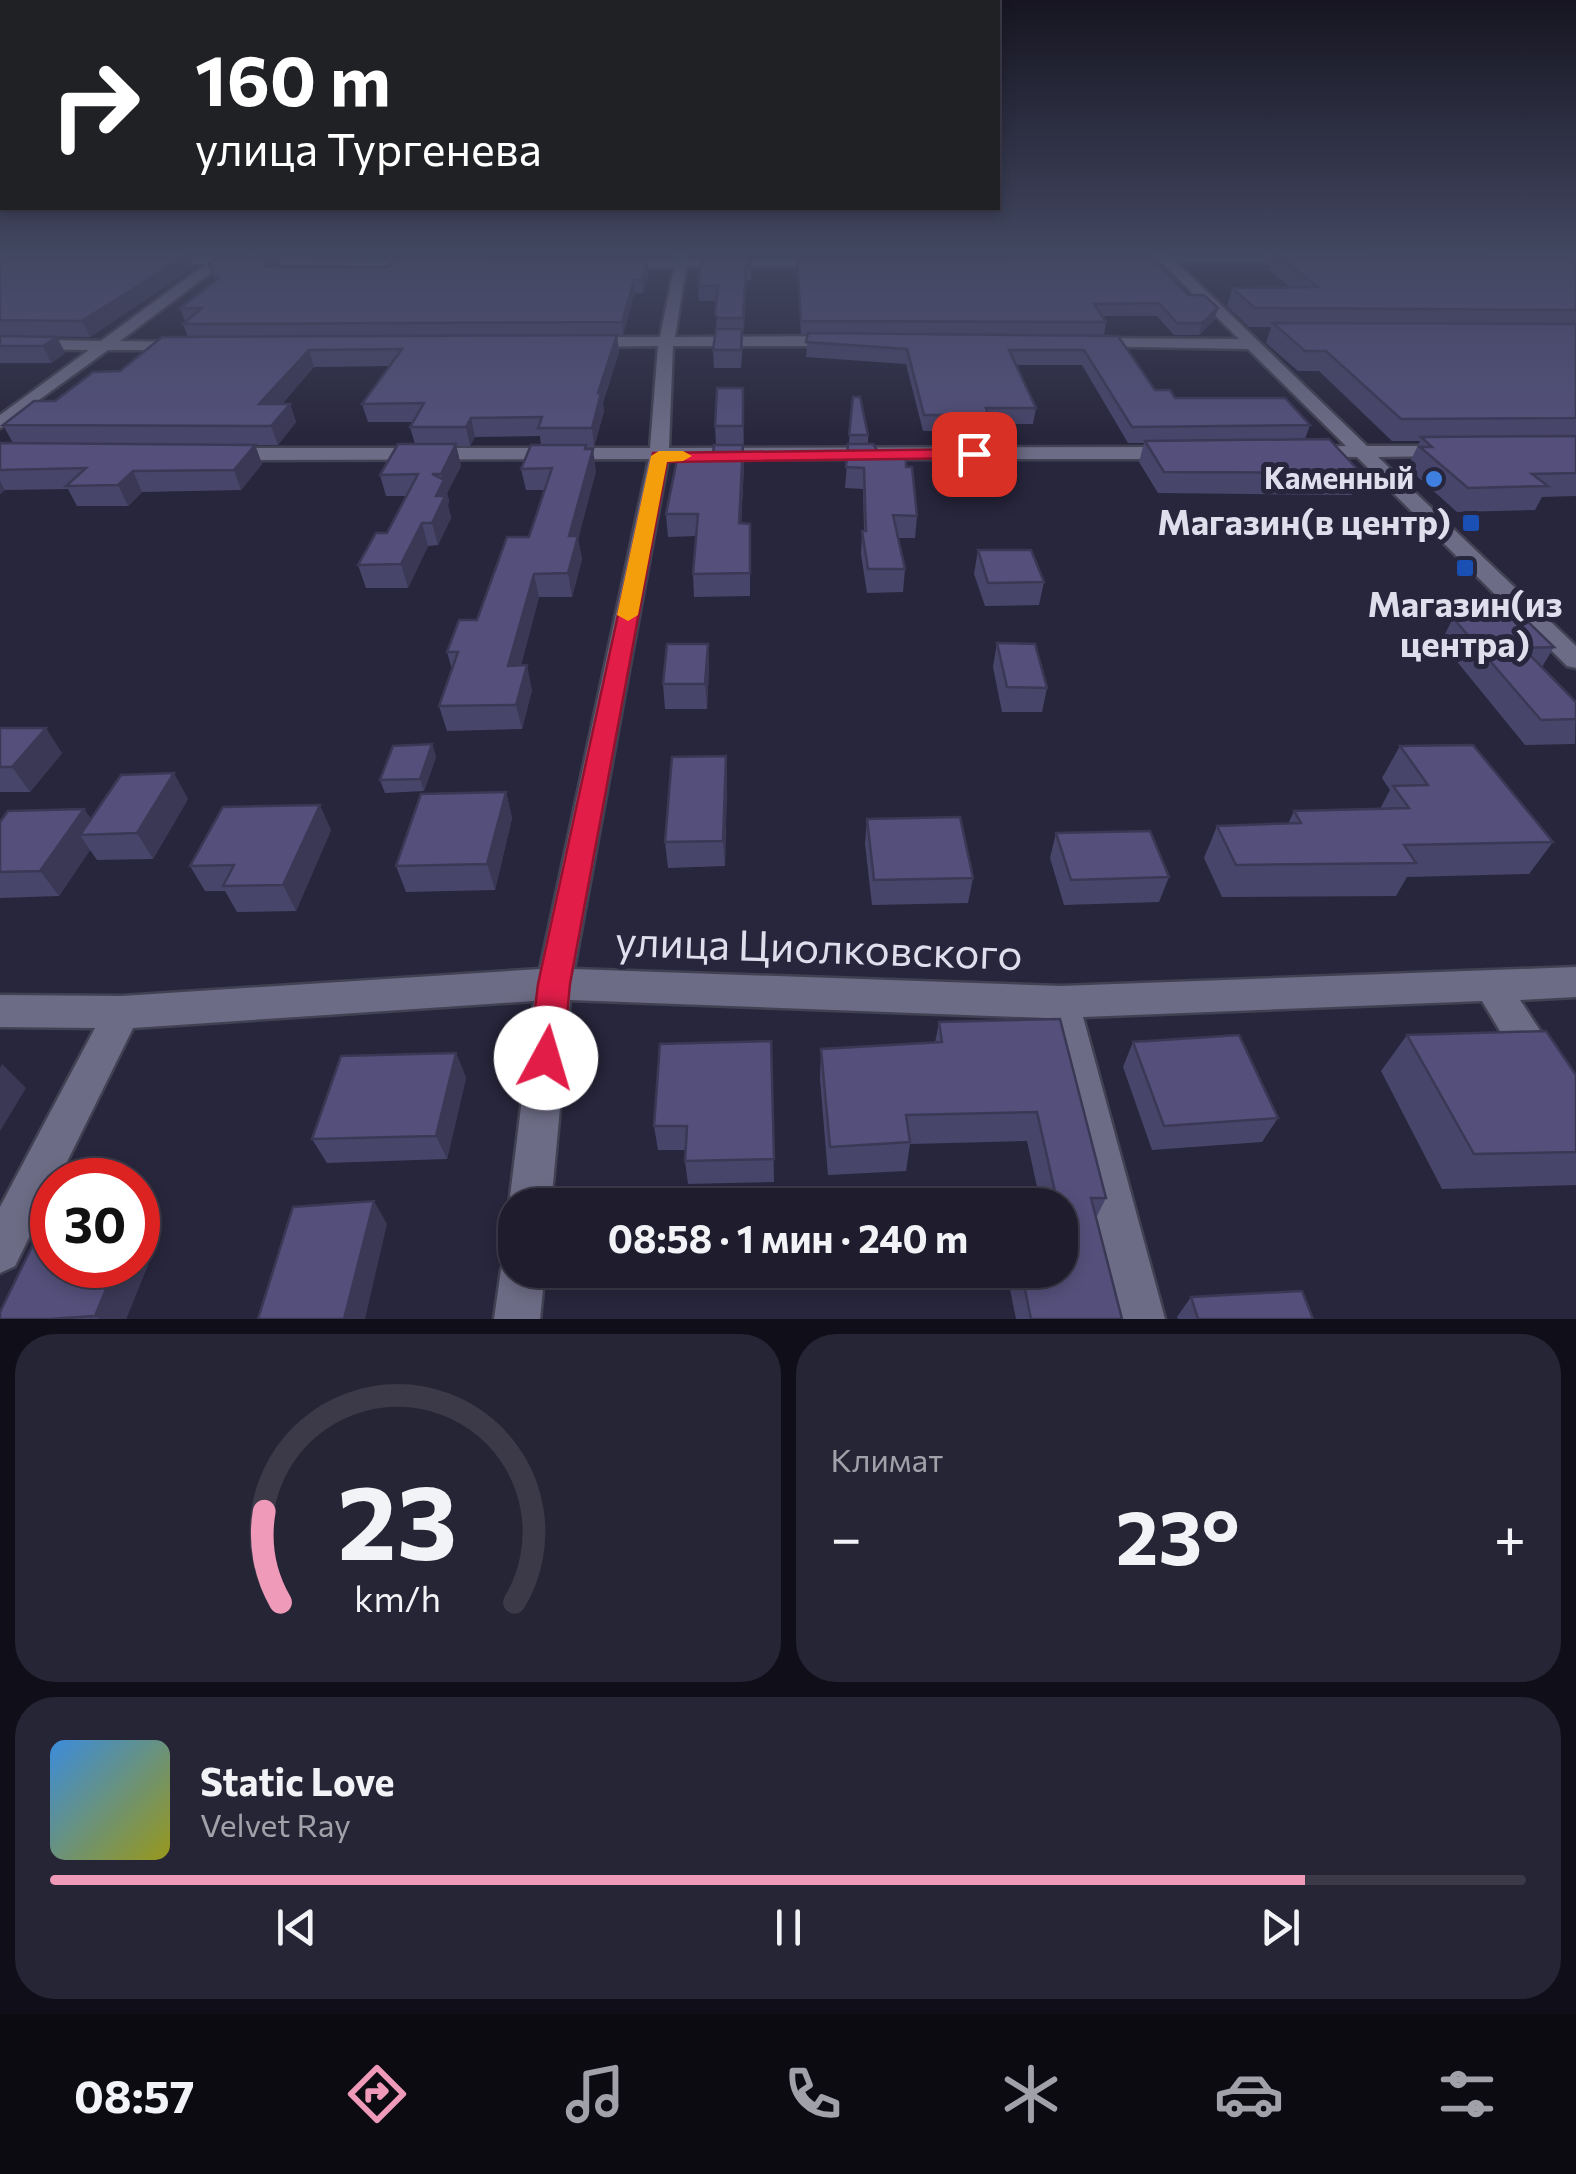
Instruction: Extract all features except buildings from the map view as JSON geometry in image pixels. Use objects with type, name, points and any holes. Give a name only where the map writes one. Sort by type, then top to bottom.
[{"type":"street","points":[[0,422],[150,314]]},
{"type":"street","points":[[532,1188],[554,984],[659,456],[671,314]]},
{"type":"street","points":[[1227,314],[1576,660]]},
{"type":"street","points":[[1074,342],[1255,338]]},
{"type":"street","points":[[572,342],[857,341]]},
{"type":"street","points":[[0,344],[208,346]]},
{"type":"street","points":[[1288,452],[1462,450]]},
{"type":"street","points":[[200,454],[1190,453]]},
{"type":"street","name":"улица Циолковского","points":[[0,1010],[122,1012],[554,984],[1061,1002],[1576,982]]},
{"type":"street","points":[[1491,984],[1576,1120]]},
{"type":"street","points":[[1061,1002],[1142,1319]]},
{"type":"street","points":[[0,1251],[122,1012]]},
{"type":"street","points":[[517,1319],[521,1288]]},
{"type":"slow traffic","points":[[628,615],[659,456],[683,456]]},
{"type":"place","name":"Каменный","points":[[1434,479]]},
{"type":"place","name":"Магазин(в центр)","points":[[1471,523]]},
{"type":"place","name":"Магазин(из центра)","points":[[1465,568]]},
{"type":"route","points":[[546,1058],[554,984],[659,456],[974,454]]}]
